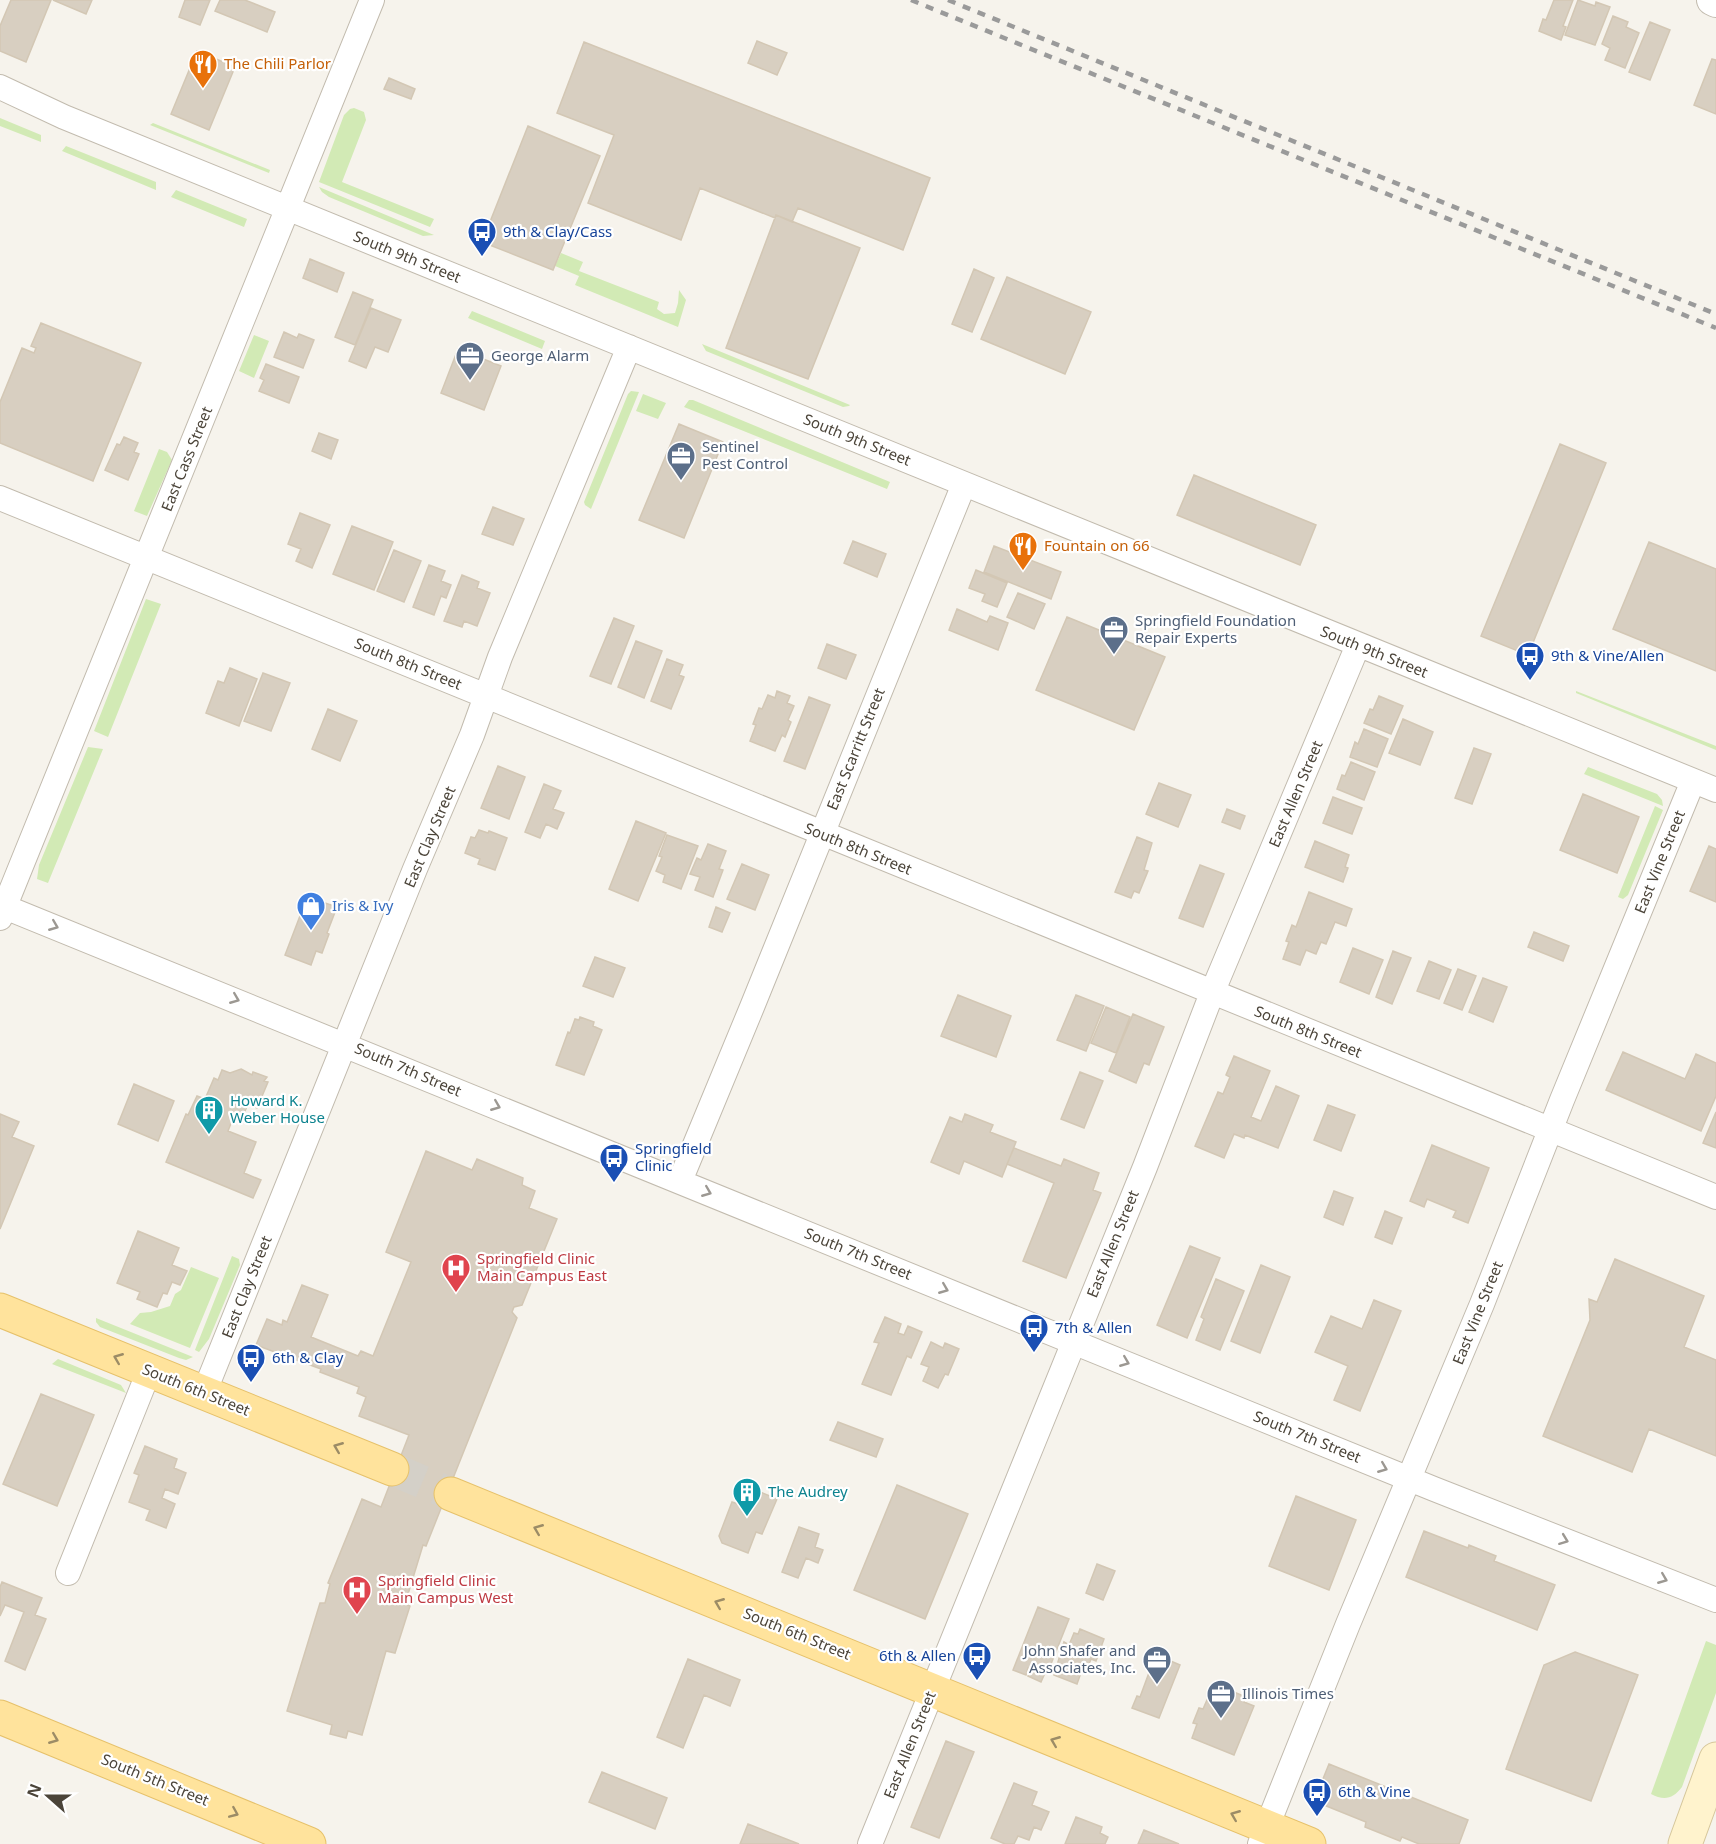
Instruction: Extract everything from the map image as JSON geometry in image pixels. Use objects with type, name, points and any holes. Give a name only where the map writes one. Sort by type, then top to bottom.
[{"type":"main road","name":"South 6th Street","points":[[0,1310],[392,1469]]},
{"type":"main road","name":"South 6th Street","points":[[450,1494],[933,1690],[1263,1836],[1309,1844]]},
{"type":"main road","name":"South 5th Street","points":[[0,1717],[309,1844]]},
{"type":"main road","points":[[1685,1844],[1716,1760]]},
{"type":"street","name":"East Cass Street","points":[[2,910],[372,0]]},
{"type":"street","points":[[1712,0],[1716,2]]},
{"type":"street","name":"South 9th Street","points":[[0,87],[64,117],[1716,790]]},
{"type":"street","name":"East Clay Street","points":[[204,1393],[472,735],[500,657],[629,347]]},
{"type":"street","name":"East Scarritt Street","points":[[680,1181],[964,484]]},
{"type":"street","name":"South 8th Street","points":[[0,498],[1716,1197]]},
{"type":"street","name":"East Allen Street","points":[[870,1844],[1212,993],[1358,645]]},
{"type":"street","name":"East Vine Street","points":[[1263,1836],[1348,1624],[1482,1304],[1550,1130],[1693,781]]},
{"type":"street","name":"South 7th Street","points":[[2,910],[345,1044],[1409,1479],[1716,1600]]},
{"type":"street","points":[[68,1573],[149,1371]]},
{"type":"green space","points":[[354,108],[364,112],[366,120],[342,182],[434,219],[430,227],[319,182],[344,115]]},
{"type":"green space","points":[[0,118],[41,135],[41,142],[0,126]]},
{"type":"green space","points":[[153,123],[270,170],[269,173],[150,125]]},
{"type":"green space","points":[[66,146],[156,182],[156,190],[62,151]]},
{"type":"green space","points":[[319,187],[434,235],[423,236],[329,197]]},
{"type":"green space","points":[[176,190],[247,219],[244,227],[171,197]]},
{"type":"green space","points":[[561,253],[583,262],[579,271],[659,302],[657,309],[664,314],[675,313],[679,290],[686,300],[678,327],[575,285],[579,276],[555,266]]},
{"type":"green space","points":[[472,311],[545,341],[542,349],[468,318]]},
{"type":"green space","points":[[254,335],[269,341],[254,378],[239,371]]},
{"type":"green space","points":[[702,344],[850,405],[843,407],[706,351]]},
{"type":"green space","points":[[631,391],[639,392],[591,509],[584,502]]},
{"type":"green space","points":[[643,394],[666,403],[658,419],[636,411]]},
{"type":"green space","points":[[689,400],[890,482],[887,489],[684,407]]},
{"type":"green space","points":[[159,449],[167,452],[172,460],[147,516],[134,511]]},
{"type":"green space","points":[[146,599],[161,604],[108,737],[94,731]]},
{"type":"green space","points":[[1576,691],[1716,746],[1716,750],[1576,693]]},
{"type":"green space","points":[[88,747],[103,749],[48,883],[37,879],[39,865]]},
{"type":"green space","points":[[1588,767],[1657,794],[1663,806],[1584,774]]},
{"type":"green space","points":[[1655,806],[1663,810],[1628,895],[1623,899],[1618,897]]},
{"type":"green space","points":[[232,1256],[239,1259],[240,1265],[209,1339],[199,1352],[195,1350]]},
{"type":"green space","points":[[191,1267],[219,1278],[190,1348],[130,1324],[140,1313],[170,1306],[175,1294],[181,1290]]},
{"type":"green space","points":[[96,1318],[193,1357],[186,1360],[179,1358],[100,1327]]},
{"type":"green space","points":[[58,1359],[121,1385],[126,1393],[52,1364]]},
{"type":"green space","points":[[1706,1641],[1716,1645],[1716,1693],[1682,1787],[1668,1798],[1656,1796],[1651,1794]]},
{"type":"building","points":[[11,0],[51,0],[26,62],[0,51],[0,26]]},
{"type":"building","points":[[53,0],[92,0],[86,14]]},
{"type":"building","points":[[185,0],[210,0],[200,25],[179,17]]},
{"type":"building","points":[[220,0],[245,0],[275,12],[267,32],[215,11]]},
{"type":"building","points":[[1554,0],[1573,0],[1563,26],[1566,27],[1561,40],[1539,31]]},
{"type":"building","points":[[1578,0],[1595,6],[1596,2],[1610,7],[1595,45],[1565,35]]},
{"type":"building","points":[[1613,16],[1628,22],[1626,27],[1639,33],[1625,68],[1605,60],[1610,48],[1602,44]]},
{"type":"building","points":[[1650,22],[1670,30],[1650,80],[1629,72]]},
{"type":"building","points":[[757,41],[787,53],[777,75],[748,63]]},
{"type":"building","points":[[584,42],[930,178],[903,250],[798,208],[792,222],[776,215],[775,218],[700,188],[681,240],[588,203],[614,135],[557,113]]},
{"type":"building","points":[[197,51],[235,67],[209,130],[171,114]]},
{"type":"building","points":[[1712,59],[1716,60],[1716,114],[1694,105]]},
{"type":"building","points":[[389,78],[415,89],[411,99],[384,89]]},
{"type":"building","points":[[528,126],[600,156],[553,270],[482,242]]},
{"type":"building","points":[[776,215],[860,248],[808,379],[726,348]]},
{"type":"building","points":[[310,259],[344,273],[337,292],[303,278]]},
{"type":"building","points":[[974,269],[994,278],[972,332],[952,324]]},
{"type":"building","points":[[1007,277],[1091,312],[1065,374],[981,339]]},
{"type":"building","points":[[353,292],[373,300],[355,345],[335,337]]},
{"type":"building","points":[[371,308],[401,320],[388,352],[375,347],[366,368],[349,361]]},
{"type":"building","points":[[41,323],[141,363],[93,481],[0,443],[0,402],[22,348],[34,353],[36,348],[31,346]]},
{"type":"building","points":[[284,332],[297,338],[299,334],[314,340],[303,368],[274,357]]},
{"type":"building","points":[[458,349],[501,366],[484,410],[441,393]]},
{"type":"building","points":[[266,364],[299,377],[289,403],[259,391],[264,380],[260,378]]},
{"type":"building","points":[[679,424],[723,442],[684,538],[639,520]]},
{"type":"building","points":[[319,433],[338,440],[331,459],[312,451]]},
{"type":"building","points":[[124,437],[138,443],[134,452],[139,454],[128,480],[105,470],[117,444],[120,445]]},
{"type":"building","points":[[1560,444],[1606,463],[1528,655],[1481,636]]},
{"type":"building","points":[[1194,475],[1316,525],[1300,565],[1177,515]]},
{"type":"building","points":[[493,507],[524,519],[513,545],[482,534]]},
{"type":"building","points":[[300,513],[330,525],[312,568],[296,561],[301,549],[288,544]]},
{"type":"building","points":[[352,526],[393,542],[374,590],[333,574]]},
{"type":"building","points":[[853,541],[886,554],[877,577],[844,563]]},
{"type":"building","points":[[1649,542],[1716,569],[1716,671],[1613,629]]},
{"type":"building","points":[[994,546],[1061,572],[1051,599],[984,572]]},
{"type":"building","points":[[394,550],[421,561],[404,602],[377,591]]},
{"type":"building","points":[[429,565],[445,571],[441,581],[451,585],[446,598],[441,596],[434,615],[413,607]]},
{"type":"building","points":[[976,570],[1007,583],[997,607],[982,601],[985,594],[969,588]]},
{"type":"building","points":[[462,575],[479,582],[477,588],[490,593],[477,626],[464,621],[462,627],[444,621]]},
{"type":"building","points":[[1018,593],[1045,604],[1034,629],[1007,617]]},
{"type":"building","points":[[957,609],[987,622],[990,616],[1008,623],[998,650],[949,630]]},
{"type":"building","points":[[1067,617],[1165,657],[1134,730],[1036,690]]},
{"type":"building","points":[[614,618],[634,626],[611,684],[590,676]]},
{"type":"building","points":[[636,641],[662,651],[644,698],[618,687]]},
{"type":"building","points":[[827,644],[856,655],[846,679],[818,668]]},
{"type":"building","points":[[667,659],[683,665],[679,675],[684,677],[671,709],[651,701]]},
{"type":"building","points":[[230,668],[257,679],[239,726],[206,713],[218,681],[224,683]]},
{"type":"building","points":[[263,673],[290,683],[271,731],[244,721]]},
{"type":"building","points":[[777,691],[790,696],[787,703],[794,706],[788,720],[791,722],[785,737],[782,735],[775,751],[750,741],[759,708],[762,709],[768,695],[775,698]]},
{"type":"building","points":[[1379,696],[1403,706],[1391,734],[1364,723]]},
{"type":"building","points":[[809,697],[830,705],[805,769],[784,761]]},
{"type":"building","points":[[328,709],[357,721],[340,761],[312,749]]},
{"type":"building","points":[[1403,719],[1433,732],[1420,765],[1389,753]]},
{"type":"building","points":[[1364,729],[1388,739],[1377,767],[1350,757],[1355,742],[1358,744]]},
{"type":"building","points":[[1474,748],[1491,754],[1472,804],[1455,798]]},
{"type":"building","points":[[1351,762],[1375,772],[1364,800],[1337,789],[1342,775],[1345,776]]},
{"type":"building","points":[[498,766],[525,777],[509,819],[481,808]]},
{"type":"building","points":[[1159,783],[1191,795],[1178,827],[1146,814]]},
{"type":"building","points":[[544,784],[561,791],[553,809],[564,813],[557,829],[546,824],[540,838],[525,832]]},
{"type":"building","points":[[1583,794],[1639,817],[1617,873],[1560,850]]},
{"type":"building","points":[[1333,797],[1362,808],[1352,834],[1323,823]]},
{"type":"building","points":[[1227,809],[1245,816],[1240,829],[1222,822]]},
{"type":"building","points":[[636,821],[666,833],[638,901],[609,889]]},
{"type":"building","points":[[479,830],[507,838],[495,870],[478,864],[480,859],[465,853],[471,837],[475,838]]},
{"type":"building","points":[[667,835],[698,846],[681,889],[663,882],[665,875],[656,871]]},
{"type":"building","points":[[1137,837],[1152,843],[1144,870],[1148,871],[1139,893],[1134,891],[1131,898],[1115,892]]},
{"type":"building","points":[[1315,841],[1349,855],[1345,867],[1348,868],[1343,882],[1305,867]]},
{"type":"building","points":[[708,844],[726,851],[719,869],[723,870],[713,897],[695,890],[700,877],[690,874],[697,858],[701,860]]},
{"type":"building","points":[[1709,846],[1716,849],[1716,902],[1690,891]]},
{"type":"building","points":[[742,864],[769,875],[755,910],[727,899]]},
{"type":"building","points":[[1200,865],[1224,874],[1203,927],[1179,918]]},
{"type":"building","points":[[1309,892],[1352,909],[1346,926],[1335,922],[1326,944],[1321,942],[1316,954],[1306,950],[1300,965],[1283,959],[1292,925],[1296,927]]},
{"type":"building","points":[[316,900],[337,907],[322,953],[316,951],[311,965],[285,955],[303,908],[309,911]]},
{"type":"building","points":[[716,907],[730,913],[722,932],[709,927]]},
{"type":"building","points":[[1534,932],[1569,946],[1563,961],[1528,947]]},
{"type":"building","points":[[1353,948],[1383,960],[1369,994],[1340,982]]},
{"type":"building","points":[[1393,951],[1411,958],[1392,1004],[1376,997]]},
{"type":"building","points":[[595,957],[625,968],[613,997],[583,986]]},
{"type":"building","points":[[1429,961],[1451,970],[1439,999],[1417,991]]},
{"type":"building","points":[[1458,969],[1476,976],[1462,1010],[1444,1003]]},
{"type":"building","points":[[1483,978],[1507,987],[1493,1022],[1469,1012]]},
{"type":"building","points":[[958,995],[1011,1016],[996,1057],[941,1036]]},
{"type":"building","points":[[1076,995],[1104,1006],[1086,1051],[1057,1040]]},
{"type":"building","points":[[1106,1007],[1130,1017],[1116,1053],[1091,1043]]},
{"type":"building","points":[[1133,1014],[1164,1027],[1149,1065],[1144,1063],[1136,1083],[1109,1071]]},
{"type":"building","points":[[580,1017],[594,1022],[593,1026],[602,1030],[584,1075],[556,1065],[568,1032],[570,1033],[575,1019],[579,1020]]},
{"type":"building","points":[[1623,1052],[1685,1079],[1696,1054],[1716,1063],[1716,1096],[1701,1131],[1606,1090]]},
{"type":"building","points":[[1234,1056],[1270,1071],[1251,1117],[1261,1121],[1276,1086],[1299,1096],[1278,1148],[1245,1135],[1244,1138],[1234,1134],[1224,1158],[1195,1146],[1218,1092],[1223,1094],[1230,1077],[1226,1075]]},
{"type":"building","name":"Howard K. Weber House","points":[[241,1069],[252,1075],[253,1072],[267,1077],[264,1081],[268,1082],[257,1108],[248,1104],[243,1116],[235,1113],[228,1131],[256,1142],[244,1173],[261,1180],[253,1198],[166,1162],[186,1114],[188,1115],[197,1096],[205,1099],[214,1078],[218,1080],[222,1070],[230,1073]]},
{"type":"building","points":[[1080,1072],[1103,1081],[1084,1128],[1061,1119]]},
{"type":"building","points":[[134,1084],[174,1101],[158,1141],[118,1124]]},
{"type":"building","points":[[1328,1105],[1355,1115],[1341,1151],[1314,1140]]},
{"type":"building","points":[[1716,1112],[1716,1148],[1703,1143]]},
{"type":"building","points":[[0,1114],[19,1122],[12,1137],[34,1146],[0,1229]]},
{"type":"building","points":[[965,1114],[993,1125],[990,1132],[1016,1142],[1002,1177],[964,1161],[959,1174],[931,1162],[950,1117],[962,1122]]},
{"type":"building","points":[[1432,1145],[1489,1168],[1468,1223],[1453,1217],[1456,1211],[1427,1199],[1424,1207],[1410,1201]]},
{"type":"building","points":[[1014,1148],[1061,1166],[1064,1159],[1099,1173],[1093,1190],[1101,1193],[1066,1278],[1023,1261],[1054,1183],[1007,1164]]},
{"type":"building","points":[[426,1151],[472,1170],[477,1159],[523,1178],[522,1185],[535,1191],[529,1208],[557,1219],[522,1305],[514,1307],[512,1312],[517,1318],[426,1546],[423,1545],[405,1604],[410,1606],[395,1653],[386,1651],[362,1735],[348,1731],[346,1738],[330,1734],[332,1725],[287,1711],[320,1603],[325,1603],[330,1584],[328,1583],[362,1499],[381,1507],[409,1435],[359,1416],[366,1397],[357,1393],[359,1387],[320,1372],[321,1369],[256,1345],[267,1319],[282,1325],[283,1320],[287,1322],[302,1285],[328,1295],[311,1337],[358,1356],[361,1351],[373,1356],[411,1262],[386,1252]]},
{"type":"building","points":[[1334,1191],[1353,1198],[1343,1225],[1324,1217]]},
{"type":"building","points":[[1385,1211],[1402,1218],[1392,1244],[1375,1237]]},
{"type":"building","points":[[138,1231],[179,1248],[172,1265],[187,1271],[180,1285],[172,1282],[167,1294],[163,1293],[157,1307],[137,1299],[140,1292],[117,1283]]},
{"type":"building","points":[[1190,1246],[1220,1258],[1187,1338],[1157,1325]]},
{"type":"building","points":[[1615,1259],[1704,1296],[1684,1347],[1716,1360],[1716,1456],[1649,1429],[1632,1472],[1543,1436],[1590,1320],[1589,1299],[1597,1302]]},
{"type":"building","points":[[1261,1265],[1290,1277],[1260,1353],[1231,1341]]},
{"type":"building","points":[[1216,1279],[1244,1291],[1220,1350],[1196,1340],[1204,1319],[1201,1317]]},
{"type":"building","points":[[1374,1300],[1401,1311],[1360,1411],[1334,1400],[1348,1366],[1315,1352],[1331,1316],[1362,1329]]},
{"type":"building","points":[[885,1317],[901,1324],[898,1333],[904,1335],[908,1326],[922,1332],[911,1358],[907,1356],[891,1395],[862,1384],[879,1343],[874,1342]]},
{"type":"building","points":[[931,1342],[943,1348],[945,1343],[959,1349],[948,1375],[945,1374],[938,1388],[923,1381],[929,1367],[921,1364]]},
{"type":"building","points":[[41,1394],[94,1415],[57,1506],[3,1484]]},
{"type":"building","points":[[838,1422],[883,1439],[876,1457],[830,1440]]},
{"type":"building","points":[[145,1446],[177,1459],[174,1468],[186,1473],[178,1494],[165,1489],[162,1498],[175,1504],[166,1528],[146,1520],[150,1510],[129,1502],[139,1475],[134,1473]]},
{"type":"building","points":[[897,1485],[968,1514],[925,1619],[854,1590]]},
{"type":"building","name":"The Audrey","points":[[748,1487],[777,1499],[762,1534],[756,1532],[748,1553],[722,1543],[719,1536],[732,1502],[741,1505]]},
{"type":"building","points":[[1296,1496],[1356,1520],[1329,1590],[1269,1566]]},
{"type":"building","points":[[799,1527],[819,1534],[815,1547],[823,1550],[818,1563],[806,1558],[798,1578],[782,1572]]},
{"type":"building","points":[[1424,1531],[1496,1556],[1494,1561],[1555,1585],[1537,1630],[1406,1577]]},
{"type":"building","points":[[1097,1564],[1115,1571],[1103,1600],[1086,1593]]},
{"type":"building","points":[[2,1582],[42,1598],[35,1615],[46,1619],[25,1670],[5,1661],[24,1612],[5,1605],[0,1616]]},
{"type":"building","points":[[1038,1607],[1069,1619],[1047,1674],[1045,1673],[1041,1682],[1028,1676],[1031,1669],[1028,1668],[1026,1675],[1013,1670]]},
{"type":"building","points":[[1080,1629],[1104,1639],[1096,1661],[1091,1659],[1086,1672],[1082,1670],[1077,1684],[1054,1675],[1064,1642],[1069,1645],[1074,1633],[1078,1634]]},
{"type":"building","points":[[1575,1652],[1638,1675],[1591,1801],[1506,1769],[1544,1665]]},
{"type":"building","points":[[1154,1654],[1180,1665],[1159,1718],[1132,1708],[1137,1696],[1140,1697]]},
{"type":"building","points":[[688,1659],[740,1680],[730,1706],[704,1695],[683,1748],[657,1737]]},
{"type":"building","points":[[1214,1684],[1246,1697],[1244,1702],[1254,1706],[1234,1755],[1192,1738],[1197,1724],[1193,1723],[1199,1708],[1203,1709]]},
{"type":"building","points":[[946,1741],[974,1752],[939,1838],[911,1827]]},
{"type":"building","points":[[1329,1764],[1468,1820],[1459,1844],[1419,1844],[1402,1837],[1400,1841],[1365,1827],[1366,1822],[1314,1801]]},
{"type":"building","points":[[602,1772],[667,1798],[655,1829],[589,1802]]},
{"type":"building","points":[[1014,1783],[1037,1792],[1032,1805],[1049,1812],[1041,1830],[1034,1827],[1029,1840],[1018,1836],[1014,1844],[1005,1844],[991,1838]]},
{"type":"building","points":[[1076,1817],[1102,1827],[1100,1833],[1108,1837],[1105,1844],[1065,1844]]},
{"type":"building","points":[[748,1824],[799,1844],[740,1844]]},
{"type":"building","points":[[1144,1830],[1179,1844],[1138,1844]]},
{"type":"tunnel","points":[[392,1469],[451,1494]]},
{"type":"railway","points":[[911,0],[1716,328]]},
{"type":"railway","points":[[948,0],[1716,314]]},
{"type":"place","name":"The Chili Parlor","points":[[203,90]]},
{"type":"place","name":"9th & Clay/Cass","points":[[482,258]]},
{"type":"place","name":"George Alarm","points":[[470,382]]},
{"type":"place","name":"Sentinel Pest Control","points":[[681,482]]},
{"type":"place","name":"Fountain on 66","points":[[1023,572]]},
{"type":"place","name":"Springfield Foundation Repair Experts","points":[[1114,656]]},
{"type":"place","name":"9th & Vine/Allen","points":[[1530,682]]},
{"type":"place","name":"Iris & Ivy","points":[[311,932]]},
{"type":"place","name":"Howard K. Weber House","points":[[209,1136]]},
{"type":"place","name":"Springfield Clinic","points":[[614,1184]]},
{"type":"place","name":"Springfield Clinic Main Campus East","points":[[456,1294]]},
{"type":"place","name":"7th & Allen","points":[[1034,1354]]},
{"type":"place","name":"6th & Clay","points":[[251,1384]]},
{"type":"place","name":"The Audrey","points":[[747,1518]]},
{"type":"place","name":"Springfield Clinic Main Campus West","points":[[357,1616]]},
{"type":"place","name":"6th & Allen","points":[[977,1682]]},
{"type":"place","name":"John Shafer and Associates, Inc.","points":[[1157,1686]]},
{"type":"place","name":"Illinois Times","points":[[1221,1720]]},
{"type":"place","name":"6th & Vine","points":[[1317,1818]]}]
